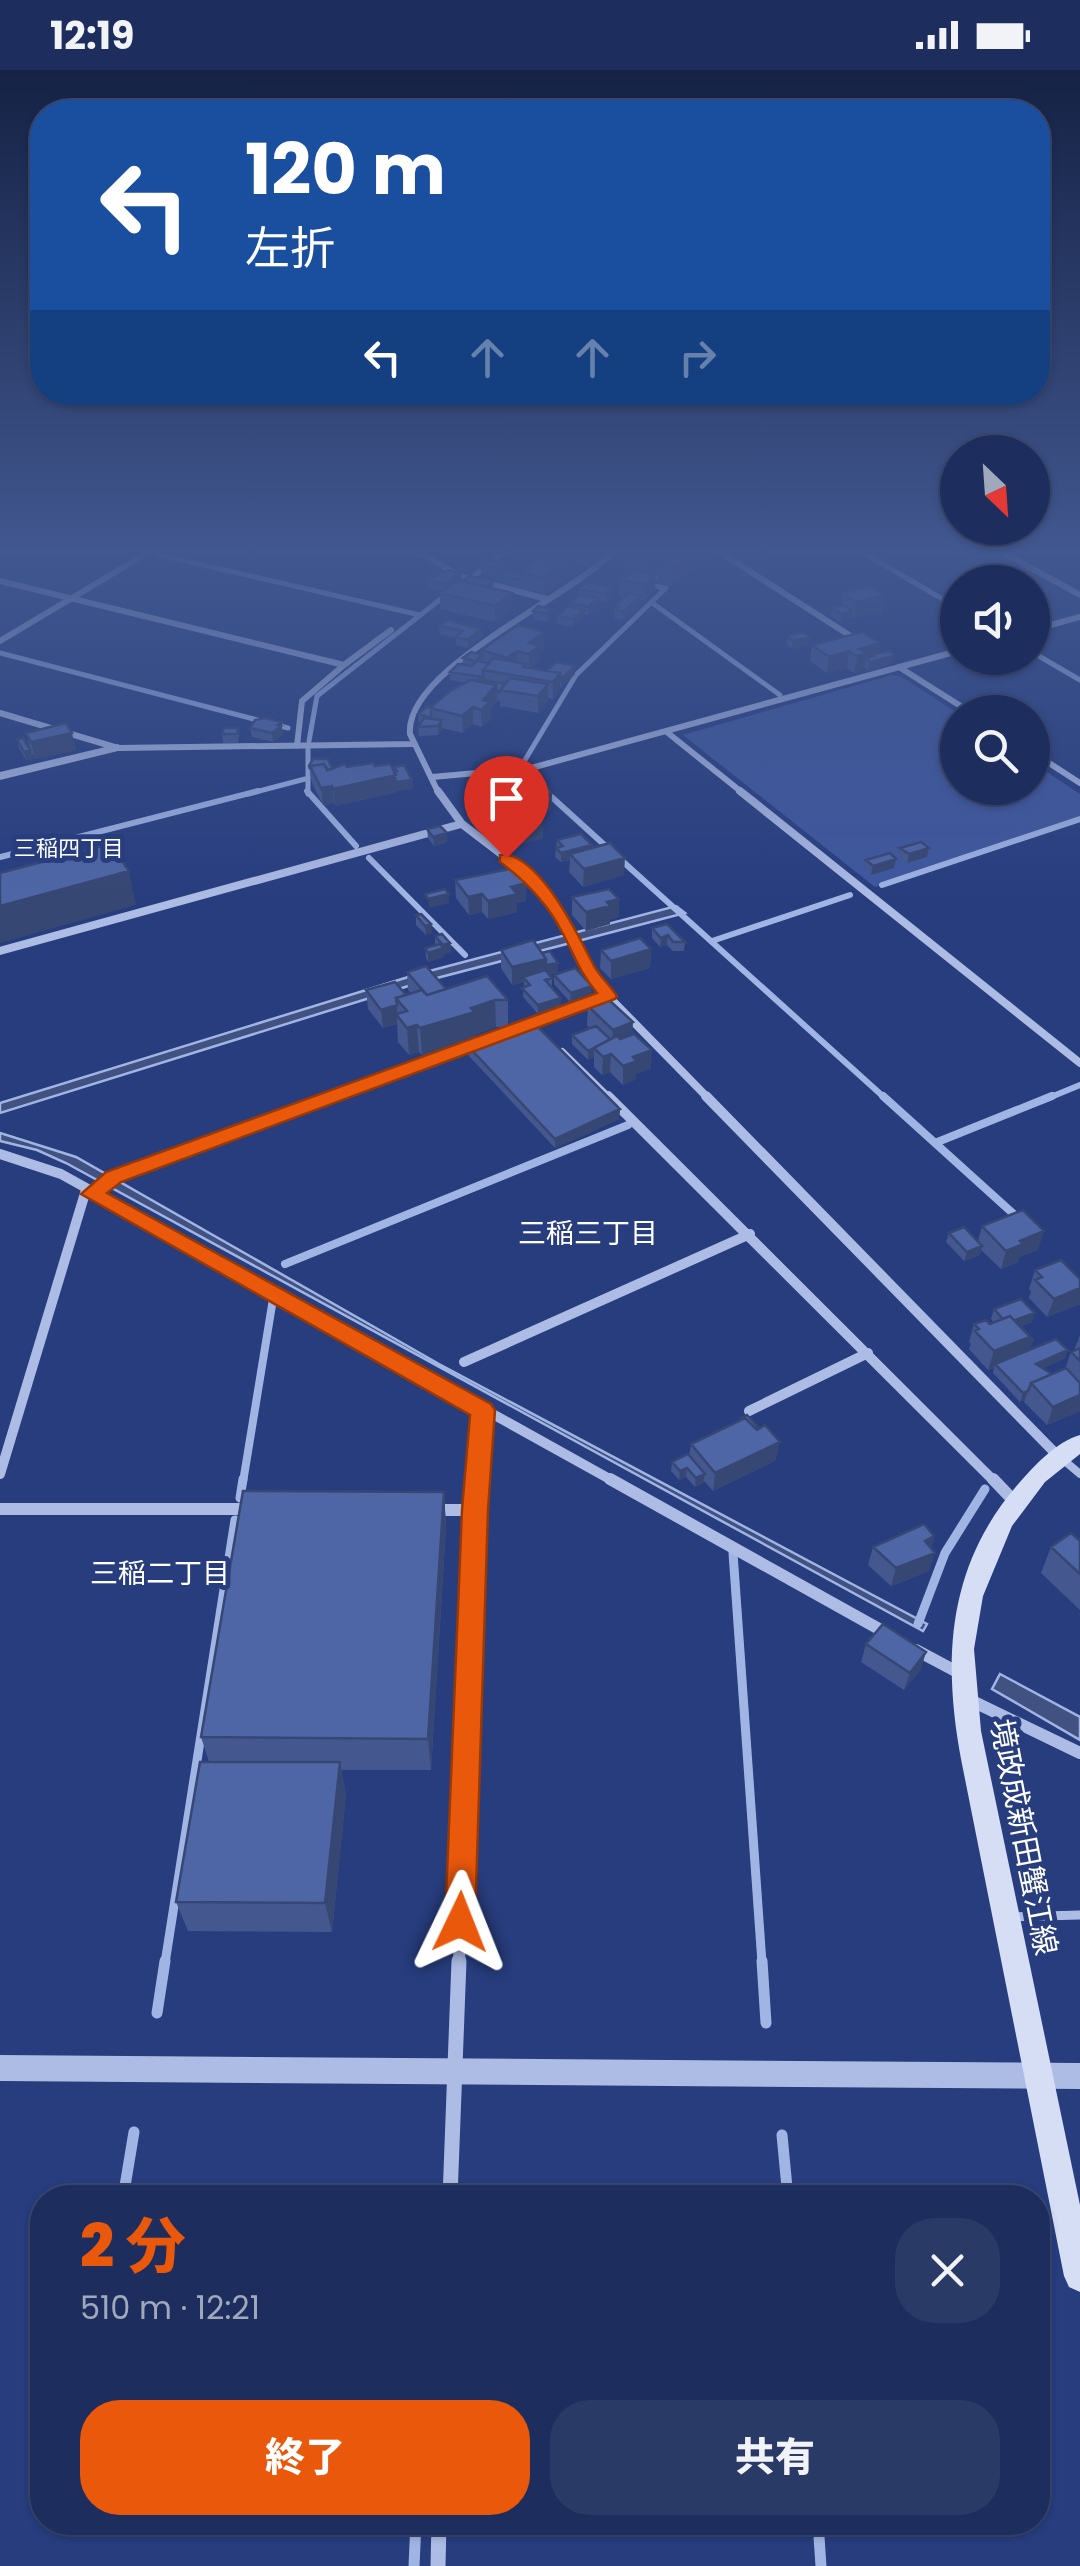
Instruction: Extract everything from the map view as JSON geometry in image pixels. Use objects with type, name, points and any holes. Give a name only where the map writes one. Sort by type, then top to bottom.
[{"type":"main road","name":"境政成新田蟹江線","points":[[1069,1449],[1015,1502],[993,1540],[965,1624],[964,1686],[1037,2075],[1080,2276]]},
{"type":"street","points":[[297,746],[302,700],[343,665]]},
{"type":"street","points":[[456,665],[417,706],[408,727],[412,744],[461,824],[529,876],[570,930],[586,969],[608,996],[1069,1449]]},
{"type":"street","points":[[432,777],[531,768],[905,665]]},
{"type":"street","points":[[899,667],[943,695]]},
{"type":"street","points":[[0,713],[118,748],[412,744]]},
{"type":"street","points":[[668,732],[1080,1063]]},
{"type":"street","points":[[0,776],[118,748]]},
{"type":"street","points":[[1050,764],[1080,783]]},
{"type":"street","points":[[0,950],[461,824]]},
{"type":"street","points":[[514,1030],[608,996]]},
{"type":"street","points":[[532,1023],[750,1234],[1015,1502]]},
{"type":"street","points":[[0,1474],[88,1192],[114,1177],[496,1036]]},
{"type":"street","points":[[0,1154],[61,1174],[483,1410],[1080,1753]]},
{"type":"street","points":[[464,1362],[750,1234]]},
{"type":"street","points":[[749,1411],[868,1353]]},
{"type":"street","points":[[450,2185],[475,1510],[483,1410]]},
{"type":"street","points":[[0,1509],[277,1510]]},
{"type":"street","points":[[416,1510],[475,1510]]},
{"type":"street","points":[[0,2068],[1080,2076]]},
{"type":"street","points":[[438,2566],[439,2535]]},
{"type":"lane","points":[[1069,1449],[1080,1474]]},
{"type":"lane","points":[[1006,1917],[1080,1916]]},
{"type":"shaded area","points":[[892,675],[902,677],[940,702],[940,805],[1050,805],[1050,774],[1080,794],[1080,819],[875,887],[683,735]]},
{"type":"shaded area","points":[[676,906],[685,913],[418,983],[0,1113],[0,1103],[418,974]]},
{"type":"shaded area","points":[[0,1133],[76,1157],[439,1364],[927,1624],[923,1631],[66,1163],[37,1150],[0,1141]]},
{"type":"shaded area","points":[[1000,1674],[1080,1717],[1080,1740],[992,1689]]},
{"type":"building","points":[[457,665],[487,665],[483,677],[450,672]]},
{"type":"building","points":[[487,665],[525,665],[560,673],[553,682],[483,670]]},
{"type":"building","points":[[553,665],[575,666],[561,679],[560,673],[547,671]]},
{"type":"building","points":[[510,678],[548,684],[538,696],[500,690]]},
{"type":"building","points":[[479,679],[505,684],[499,693],[496,685]]},
{"type":"building","points":[[471,680],[496,685],[483,700],[490,702],[481,710],[473,707],[462,716],[430,708],[450,691]]},
{"type":"building","points":[[428,706],[431,716],[418,714]]},
{"type":"building","points":[[424,718],[442,720],[438,726],[418,727]]},
{"type":"building","points":[[255,720],[282,722],[278,725],[281,726],[272,733],[250,728]]},
{"type":"building","points":[[66,723],[72,733],[31,742],[26,733]]},
{"type":"building","points":[[224,728],[238,728],[237,734],[222,734]]},
{"type":"building","points":[[23,738],[30,750],[24,752],[17,739]]},
{"type":"building","points":[[313,759],[328,759],[332,769],[327,770],[324,764],[310,769],[309,766]]},
{"type":"building","points":[[324,764],[328,770],[345,764],[347,767],[390,764],[396,775],[333,789],[321,788],[310,766]]},
{"type":"building","points":[[404,765],[412,780],[396,782],[394,767]]},
{"type":"building","points":[[545,783],[552,793],[511,800],[503,788]]},
{"type":"building","points":[[500,801],[506,809],[484,813],[478,805]]},
{"type":"building","points":[[528,806],[543,820],[504,832],[489,818],[496,813]]},
{"type":"building","points":[[440,826],[447,833],[433,837],[427,829]]},
{"type":"building","points":[[581,834],[592,845],[561,853],[556,848],[563,846],[557,840]]},
{"type":"building","points":[[921,842],[929,848],[909,854],[900,848]]},
{"type":"building","points":[[610,843],[625,858],[584,869],[570,854]]},
{"type":"building","points":[[110,844],[129,871],[0,906],[0,873]]},
{"type":"building","points":[[890,853],[896,859],[873,866],[866,860]]},
{"type":"building","points":[[515,868],[526,883],[511,887],[517,894],[488,901],[482,894],[468,897],[455,880]]},
{"type":"building","points":[[445,889],[449,894],[428,899],[425,894]]},
{"type":"building","points":[[609,889],[619,899],[607,902],[610,906],[586,912],[572,897]]},
{"type":"building","points":[[421,914],[431,924],[425,926],[416,915]]},
{"type":"building","points":[[667,924],[685,942],[673,942],[668,935],[661,938],[652,928]]},
{"type":"building","points":[[442,934],[450,943],[443,945],[435,936]]},
{"type":"building","points":[[640,938],[651,949],[611,961],[601,950]]},
{"type":"building","points":[[533,940],[546,959],[512,967],[501,950]]},
{"type":"building","points":[[440,944],[444,948],[428,953],[425,948]]},
{"type":"building","points":[[550,951],[558,963],[546,965],[542,953]]},
{"type":"building","points":[[426,966],[446,989],[427,995],[407,972]]},
{"type":"building","points":[[575,968],[592,986],[571,993],[554,975]]},
{"type":"building","points":[[545,970],[552,978],[545,980],[561,998],[538,1005],[522,988],[530,985],[523,977]]},
{"type":"building","points":[[487,976],[508,1000],[495,1000],[471,1008],[475,1012],[420,1028],[407,1028],[396,1014],[407,1011],[396,998],[422,990],[427,995]]},
{"type":"building","points":[[395,982],[406,995],[396,998],[397,1005],[381,1010],[366,990]]},
{"type":"building","points":[[608,999],[633,1022],[613,1030],[588,1006]]},
{"type":"building","points":[[533,1022],[620,1109],[555,1139],[468,1046]]},
{"type":"building","points":[[596,1026],[610,1039],[588,1051],[572,1035]]},
{"type":"building","points":[[634,1034],[652,1050],[633,1057],[637,1061],[623,1066],[611,1054],[603,1057],[594,1048],[617,1036],[620,1039]]},
{"type":"building","points":[[1023,1210],[1044,1231],[1006,1251],[982,1226]]},
{"type":"building","points":[[964,1227],[982,1246],[967,1252],[949,1233]]},
{"type":"building","points":[[1061,1260],[1080,1279],[1080,1288],[1054,1299],[1035,1280],[1042,1277],[1035,1270]]},
{"type":"building","points":[[1021,1299],[1035,1313],[1015,1320],[1033,1340],[1028,1342],[1030,1337],[1010,1316],[1003,1319],[994,1309]]},
{"type":"building","points":[[1010,1316],[1030,1337],[994,1351],[975,1331],[979,1329],[974,1324],[986,1320],[990,1324]]},
{"type":"building","points":[[1056,1339],[1068,1350],[1036,1364],[1052,1374],[1031,1383],[1028,1391],[1023,1393],[995,1364]]},
{"type":"building","points":[[1066,1368],[1080,1383],[1080,1395],[1053,1407],[1031,1383]]},
{"type":"building","points":[[745,1418],[757,1430],[765,1425],[780,1442],[715,1473],[691,1444]]},
{"type":"building","points":[[688,1454],[705,1474],[696,1478],[687,1468],[680,1471],[672,1462]]},
{"type":"building","points":[[243,1491],[444,1492],[428,1739],[201,1737]]},
{"type":"building","points":[[924,1524],[934,1536],[925,1541],[935,1553],[896,1568],[873,1547]]},
{"type":"building","points":[[1071,1533],[1080,1541],[1080,1574],[1051,1547]]},
{"type":"building","points":[[883,1624],[926,1652],[910,1673],[866,1644]]},
{"type":"building","points":[[200,1762],[340,1762],[325,1903],[176,1902]]},
{"type":"waterway","points":[[48,665],[288,728]]},
{"type":"waterway","points":[[309,741],[317,696],[356,665]]},
{"type":"waterway","points":[[522,765],[576,675],[586,665]]},
{"type":"waterway","points":[[739,665],[780,695]]},
{"type":"waterway","points":[[1055,665],[1080,680]]},
{"type":"waterway","points":[[308,749],[308,792]]},
{"type":"waterway","points":[[524,772],[548,794]]},
{"type":"waterway","points":[[248,794],[305,779]]},
{"type":"waterway","points":[[0,857],[258,791]]},
{"type":"waterway","points":[[545,791],[610,850]]},
{"type":"waterway","points":[[308,792],[356,846]]},
{"type":"waterway","points":[[882,885],[1080,819]]},
{"type":"waterway","points":[[369,858],[465,955]]},
{"type":"waterway","points":[[620,859],[886,1099]]},
{"type":"waterway","points":[[712,941],[850,895]]},
{"type":"waterway","points":[[1046,1099],[1080,1085]]},
{"type":"waterway","points":[[883,1096],[935,1143]]},
{"type":"waterway","points":[[935,1143],[1052,1096]]},
{"type":"waterway","points":[[285,1264],[628,1125]]},
{"type":"waterway","points":[[935,1143],[1018,1218]]},
{"type":"waterway","points":[[243,1482],[273,1299]]},
{"type":"waterway","points":[[240,1498],[243,1479]]},
{"type":"waterway","points":[[918,1624],[945,1553],[985,1489]]},
{"type":"waterway","points":[[165,1963],[235,1520]]},
{"type":"waterway","points":[[733,1553],[762,1963]]},
{"type":"waterway","points":[[157,2013],[165,1961]]},
{"type":"waterway","points":[[762,1961],[766,2023]]},
{"type":"waterway","points":[[125,2185],[134,2132]]},
{"type":"waterway","points":[[782,2135],[787,2185]]},
{"type":"waterway","points":[[414,2566],[415,2535]]},
{"type":"waterway","points":[[819,2535],[821,2566]]},
{"type":"district","name":"三稲四丁目","points":[[69,848]]},
{"type":"district","name":"三稲三丁目","points":[[588,1233]]},
{"type":"district","name":"三稲二丁目","points":[[160,1573]]},
{"type":"route","points":[[460,1922],[475,1510],[483,1410],[91,1194],[114,1177],[608,996],[586,969],[570,930],[529,876],[506,858]]}]
